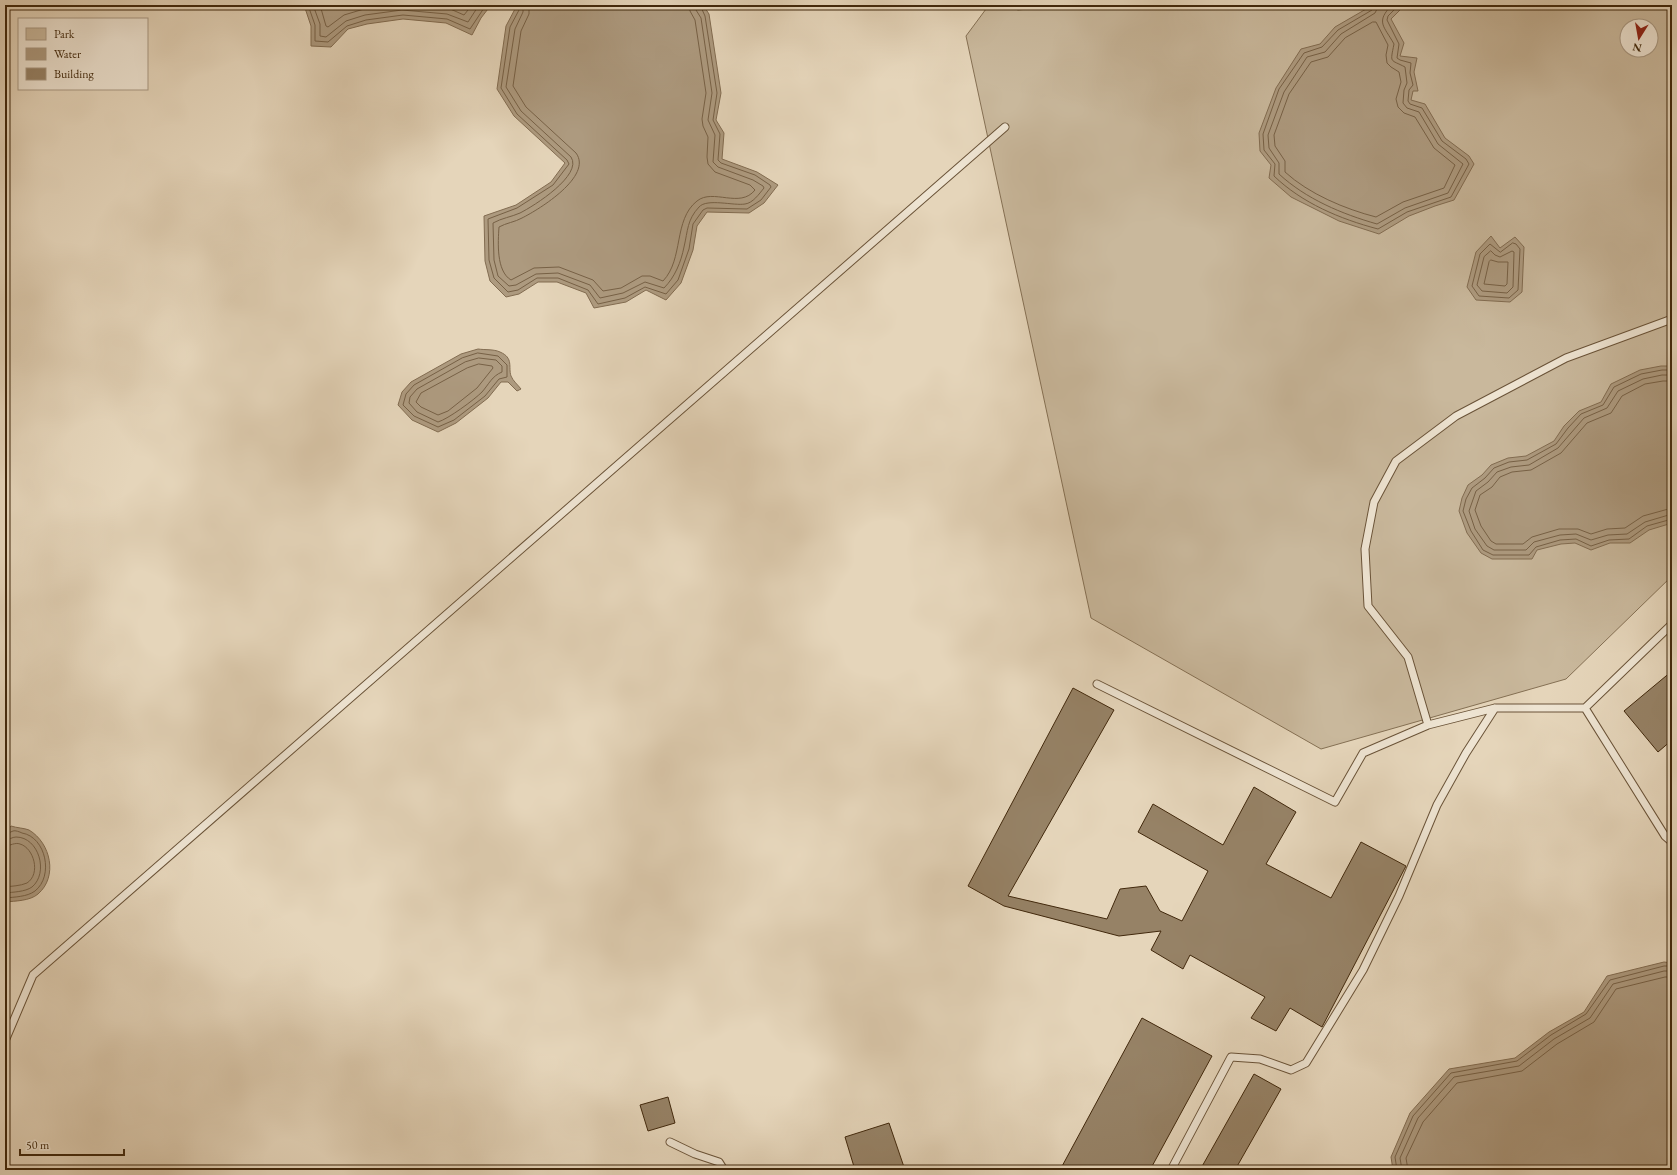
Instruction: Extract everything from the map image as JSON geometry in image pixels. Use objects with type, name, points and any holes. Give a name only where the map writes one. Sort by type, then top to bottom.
[{"type":"lane","points":[[5,1041],[33,975],[1005,127]]},
{"type":"lane","points":[[1428,725],[1408,657],[1368,606],[1365,549],[1372,510],[1374,502],[1396,461],[1456,416],[1566,358],[1672,319]]},
{"type":"lane","points":[[1097,684],[1335,802],[1363,753],[1428,725],[1495,708],[1585,708],[1672,624]]},
{"type":"lane","points":[[1171,1170],[1231,1057],[1260,1059],[1291,1070],[1306,1063],[1363,970],[1399,896],[1437,805],[1466,753],[1495,708]]},
{"type":"lane","points":[[1585,708],[1665,836],[1672,842]]},
{"type":"lane","points":[[670,1142],[695,1154],[719,1162],[724,1170]]},
{"type":"green space","points":[[989,5],[1004,5],[1018,10],[1037,8],[1041,5],[1672,5],[1672,576],[1566,679],[1321,749],[1091,618],[966,36]]},
{"type":"water","points":[[304,5],[491,5],[481,18],[472,35],[446,23],[403,19],[367,24],[348,29],[331,47],[311,46],[311,26]]},
{"type":"water","points":[[510,5],[703,5],[709,14],[721,93],[716,120],[724,133],[722,159],[757,172],[778,185],[764,203],[749,213],[707,212],[697,226],[693,250],[681,283],[666,300],[646,290],[626,302],[594,308],[586,293],[557,282],[538,282],[519,294],[506,297],[490,281],[485,261],[484,216],[516,205],[551,182],[565,163],[514,116],[497,89],[506,26],[515,9]]},
{"type":"water","points":[[1373,5],[1405,5],[1391,19],[1404,43],[1400,56],[1417,58],[1414,72],[1418,91],[1413,91],[1411,100],[1425,104],[1445,138],[1469,156],[1474,164],[1454,200],[1409,216],[1379,234],[1339,221],[1291,197],[1269,178],[1271,165],[1260,151],[1259,133],[1276,88],[1301,49],[1320,44],[1335,27]]},
{"type":"water","points":[[1491,236],[1500,248],[1515,237],[1524,247],[1522,292],[1510,302],[1476,300],[1467,287],[1476,252]]},
{"type":"water","points":[[478,349],[498,351],[504,354],[510,363],[511,376],[521,389],[517,391],[508,382],[501,382],[488,398],[456,423],[438,432],[412,420],[398,405],[402,392],[411,382],[461,354]]},
{"type":"water","points":[[1661,366],[1672,366],[1672,523],[1649,530],[1630,543],[1610,543],[1591,550],[1575,543],[1561,544],[1537,550],[1532,559],[1492,559],[1481,553],[1467,533],[1459,511],[1462,498],[1468,485],[1482,475],[1491,465],[1508,458],[1526,456],[1554,441],[1564,426],[1579,411],[1601,402],[1611,384],[1640,370]]},
{"type":"water","points":[[11,826],[29,830],[37,836],[47,851],[50,870],[44,887],[38,894],[27,899],[5,902],[5,833]]},
{"type":"water","points":[[1664,962],[1672,963],[1672,1170],[1393,1170],[1391,1157],[1410,1113],[1449,1069],[1515,1058],[1549,1032],[1584,1012],[1607,976]]},
{"type":"building","points":[[1672,671],[1672,740],[1658,752],[1624,711]]},
{"type":"building","points":[[1073,688],[1114,710],[1008,896],[1107,919],[1120,889],[1146,886],[1160,911],[1182,921],[1208,871],[1138,832],[1153,804],[1223,845],[1254,787],[1296,812],[1266,864],[1331,898],[1361,842],[1406,866],[1322,1027],[1290,1008],[1276,1031],[1251,1018],[1265,997],[1190,955],[1183,969],[1151,950],[1161,931],[1119,936],[1004,906],[968,886]]},
{"type":"building","points":[[1142,1018],[1212,1056],[1150,1170],[1060,1170]]},
{"type":"building","points":[[1254,1074],[1281,1089],[1235,1170],[1200,1170]]},
{"type":"building","points":[[668,1097],[675,1123],[648,1131],[640,1105]]},
{"type":"building","points":[[889,1123],[905,1170],[855,1170],[845,1137]]}]
